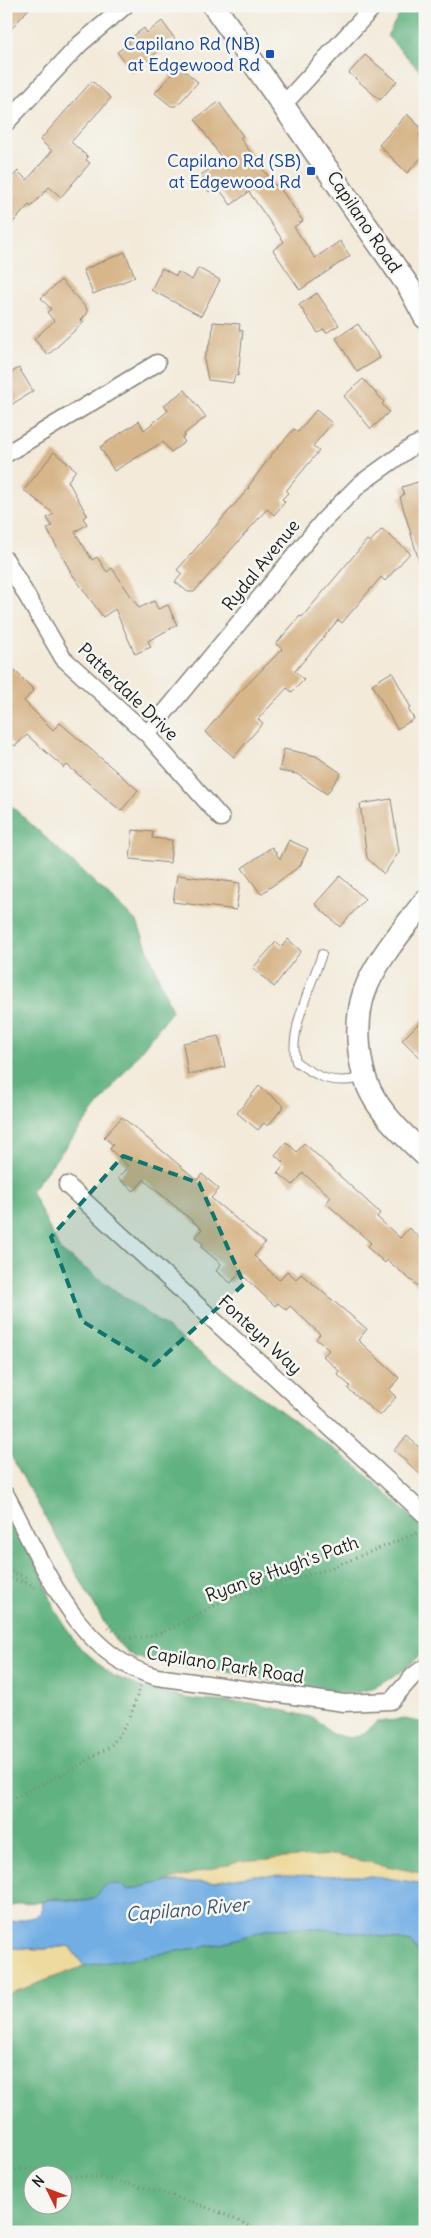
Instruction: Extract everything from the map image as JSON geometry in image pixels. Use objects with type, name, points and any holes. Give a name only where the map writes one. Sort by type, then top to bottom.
[{"type":"main road","name":"Capilano Road","points":[[214,6],[403,278],[425,317]]},
{"type":"main road","points":[[425,901],[383,956],[367,984],[361,1005],[358,1030],[360,1055],[373,1097],[392,1124],[425,1155]]},
{"type":"street","points":[[6,123],[80,44],[125,6]]},
{"type":"street","points":[[283,105],[374,6]]},
{"type":"street","points":[[6,454],[156,363]]},
{"type":"street","name":"Rydal Avenue","points":[[147,734],[323,521],[360,484],[414,446],[425,441]]},
{"type":"street","name":"Patterdale Drive","points":[[6,560],[63,658],[147,734],[221,818]]},
{"type":"street","name":"Fonteyn Way","points":[[67,1185],[425,1515]]},
{"type":"street","name":"Capilano Park Road","points":[[6,1495],[53,1586],[89,1636],[125,1666],[145,1674],[303,1699],[344,1703],[392,1701],[413,1676],[425,1667]]},
{"type":"lane","points":[[322,954],[298,1025],[293,1050],[296,1062],[310,1071],[335,1082],[366,1077]]},
{"type":"path","name":"Ryan & Hugh's Path","points":[[103,1625],[127,1638],[144,1637],[166,1630],[225,1600],[328,1569],[425,1530]]},
{"type":"path","points":[[6,1577],[27,1583],[41,1592]]},
{"type":"path","points":[[6,1802],[74,1768],[111,1746],[129,1721],[145,1674]]},
{"type":"path","points":[[6,2172],[34,2168],[67,2175],[100,2177],[199,2205],[242,2221],[260,2232]]},
{"type":"highlighted area","points":[[123,1156],[199,1183],[244,1284],[154,1365],[82,1321],[51,1237]]},
{"type":"green space","points":[[404,6],[418,6],[425,13],[425,76],[387,36]]},
{"type":"green space","points":[[6,801],[137,922],[172,1011],[31,1191],[60,1250],[355,1465],[425,1529],[425,1650],[411,1664],[386,1682],[367,1690],[344,1693],[311,1690],[228,1672],[160,1663],[138,1658],[130,1654],[110,1633],[6,1447]]},
{"type":"green space","points":[[6,1505],[37,1562],[54,1608],[76,1644],[112,1675],[143,1688],[195,1700],[252,1703],[314,1718],[332,1734],[350,1738],[362,1735],[377,1722],[405,1719],[425,1723],[425,1874],[334,1855],[239,1861],[128,1890],[119,1884],[94,1899],[85,1901],[51,1898],[42,1902],[22,1903],[6,1908]]},
{"type":"green space","points":[[312,1928],[361,1933],[411,1942],[425,1963],[425,2232],[6,2232],[6,1995],[84,1966],[220,1944],[268,1929]]},
{"type":"sand","points":[[334,1855],[425,1874],[425,1963],[411,1942],[322,1928],[268,1929],[250,1933],[220,1944],[164,1882],[239,1861]]},
{"type":"sand","points":[[69,1946],[84,1966],[6,1995],[6,1948],[44,1949]]},
{"type":"water","name":"Capilano River","points":[[254,1875],[374,1876],[425,1884],[425,1963],[411,1942],[361,1933],[312,1928],[268,1929],[220,1944],[84,1966],[69,1946],[44,1949],[6,1948],[6,1925],[9,1922],[35,1917],[41,1912],[42,1902],[48,1900],[89,1900],[95,1897],[105,1885],[119,1884],[128,1890],[164,1882],[211,1882]]},
{"type":"building","points":[[6,6],[31,6],[6,35]]},
{"type":"building","points":[[162,21],[175,39],[132,72],[117,52],[130,43],[128,40],[144,28],[147,33]]},
{"type":"building","points":[[365,55],[397,81],[380,100],[349,73]]},
{"type":"building","points":[[179,66],[198,82],[177,106],[171,106],[155,93]]},
{"type":"building","points":[[92,81],[111,98],[71,142],[88,157],[86,160],[90,163],[61,197],[49,187],[6,230],[6,184],[18,171],[27,180],[52,151],[40,140]]},
{"type":"building","points":[[219,102],[243,136],[240,138],[275,186],[277,184],[303,221],[294,227],[315,258],[340,241],[350,256],[300,290],[273,250],[284,242],[249,192],[231,205],[217,186],[209,192],[198,177],[223,160],[195,119]]},
{"type":"building","points":[[407,114],[423,130],[419,135],[425,140],[425,154],[407,173],[379,145]]},
{"type":"building","points":[[125,252],[135,277],[93,294],[83,270]]},
{"type":"building","points":[[162,268],[176,276],[178,272],[192,280],[198,268],[220,280],[201,316],[151,290]]},
{"type":"building","points":[[61,280],[87,309],[87,314],[81,320],[84,322],[48,355],[34,339],[54,321],[47,312],[51,309],[41,298]]},
{"type":"building","points":[[317,293],[339,325],[326,333],[324,329],[318,333],[299,305]]},
{"type":"building","points":[[213,322],[240,324],[239,330],[243,331],[238,376],[235,375],[233,383],[208,380],[204,359],[212,337]]},
{"type":"building","points":[[358,324],[380,358],[357,372],[336,338]]},
{"type":"building","points":[[19,368],[33,391],[6,408],[6,376]]},
{"type":"building","points":[[363,379],[384,402],[382,404],[389,412],[371,429],[344,396]]},
{"type":"building","points":[[185,390],[206,417],[184,434],[185,436],[182,438],[185,442],[171,452],[163,442],[114,471],[100,447],[139,421],[144,430],[168,411],[164,405]]},
{"type":"building","points":[[316,410],[332,423],[313,446],[319,451],[286,491],[288,493],[282,499],[285,502],[274,515],[267,509],[194,592],[188,592],[175,582],[182,574],[177,570],[249,488],[272,454],[294,429],[298,432]]},
{"type":"building","points":[[54,452],[76,470],[68,481],[87,515],[83,518],[87,524],[75,532],[92,560],[97,557],[107,572],[112,568],[139,608],[154,601],[158,609],[168,605],[177,625],[148,641],[151,647],[135,654],[115,609],[103,617],[72,574],[47,529],[52,526],[47,518],[54,514],[24,490]]},
{"type":"building","points":[[421,481],[425,495],[425,567],[421,568],[400,497],[404,495],[402,487]]},
{"type":"building","points":[[382,529],[410,553],[385,581],[381,577],[342,623],[338,620],[295,671],[304,680],[292,692],[287,688],[258,719],[263,723],[234,757],[205,732],[234,698],[282,649],[276,644],[300,616],[302,617],[367,540],[370,542]]},
{"type":"building","points":[[6,662],[34,690],[24,701],[53,730],[60,723],[138,790],[121,811],[67,765],[64,768],[27,735],[15,746],[6,737]]},
{"type":"building","points":[[392,672],[411,708],[408,709],[414,719],[397,729],[372,684]]},
{"type":"building","points":[[284,749],[316,756],[341,773],[327,794],[297,774],[279,771]]},
{"type":"building","points":[[391,799],[399,852],[384,874],[367,858],[360,804]]},
{"type":"building","points":[[133,830],[153,832],[152,838],[172,840],[170,863],[130,859]]},
{"type":"building","points":[[289,840],[308,849],[300,866],[261,894],[242,868],[272,847],[280,859]]},
{"type":"building","points":[[177,875],[240,883],[236,910],[173,902]]},
{"type":"building","points":[[340,876],[365,899],[340,927],[315,904]]},
{"type":"building","points":[[288,939],[301,951],[274,987],[253,968],[276,942],[281,947]]},
{"type":"building","points":[[425,1017],[425,1062],[402,1040]]},
{"type":"building","points":[[219,1036],[225,1067],[188,1075],[183,1043]]},
{"type":"building","points":[[259,1086],[284,1106],[268,1126],[264,1123],[258,1130],[237,1113]]},
{"type":"building","points":[[122,1117],[197,1180],[202,1174],[219,1189],[211,1198],[265,1243],[254,1256],[279,1280],[287,1271],[296,1279],[301,1274],[367,1329],[358,1340],[399,1378],[389,1390],[396,1397],[380,1416],[348,1389],[350,1386],[337,1374],[339,1371],[323,1356],[329,1350],[316,1339],[320,1334],[290,1306],[286,1310],[278,1303],[275,1306],[240,1273],[231,1283],[216,1271],[221,1264],[201,1247],[203,1244],[195,1237],[202,1229],[144,1180],[134,1191],[118,1178],[128,1166],[110,1149],[113,1145],[104,1137]]},
{"type":"building","points":[[286,1142],[297,1152],[304,1143],[380,1213],[377,1217],[400,1238],[409,1228],[425,1243],[425,1292],[387,1260],[385,1263],[367,1247],[371,1243],[326,1203],[331,1197],[303,1173],[293,1185],[278,1173],[285,1164],[275,1155]]},
{"type":"building","points":[[407,1436],[425,1453],[425,1479],[394,1450]]},
{"type":"place","name":"Capilano Rd (NB) at Edgewood Rd","points":[[270,54]]},
{"type":"place","name":"Capilano Rd (SB) at Edgewood Rd","points":[[311,171]]}]
